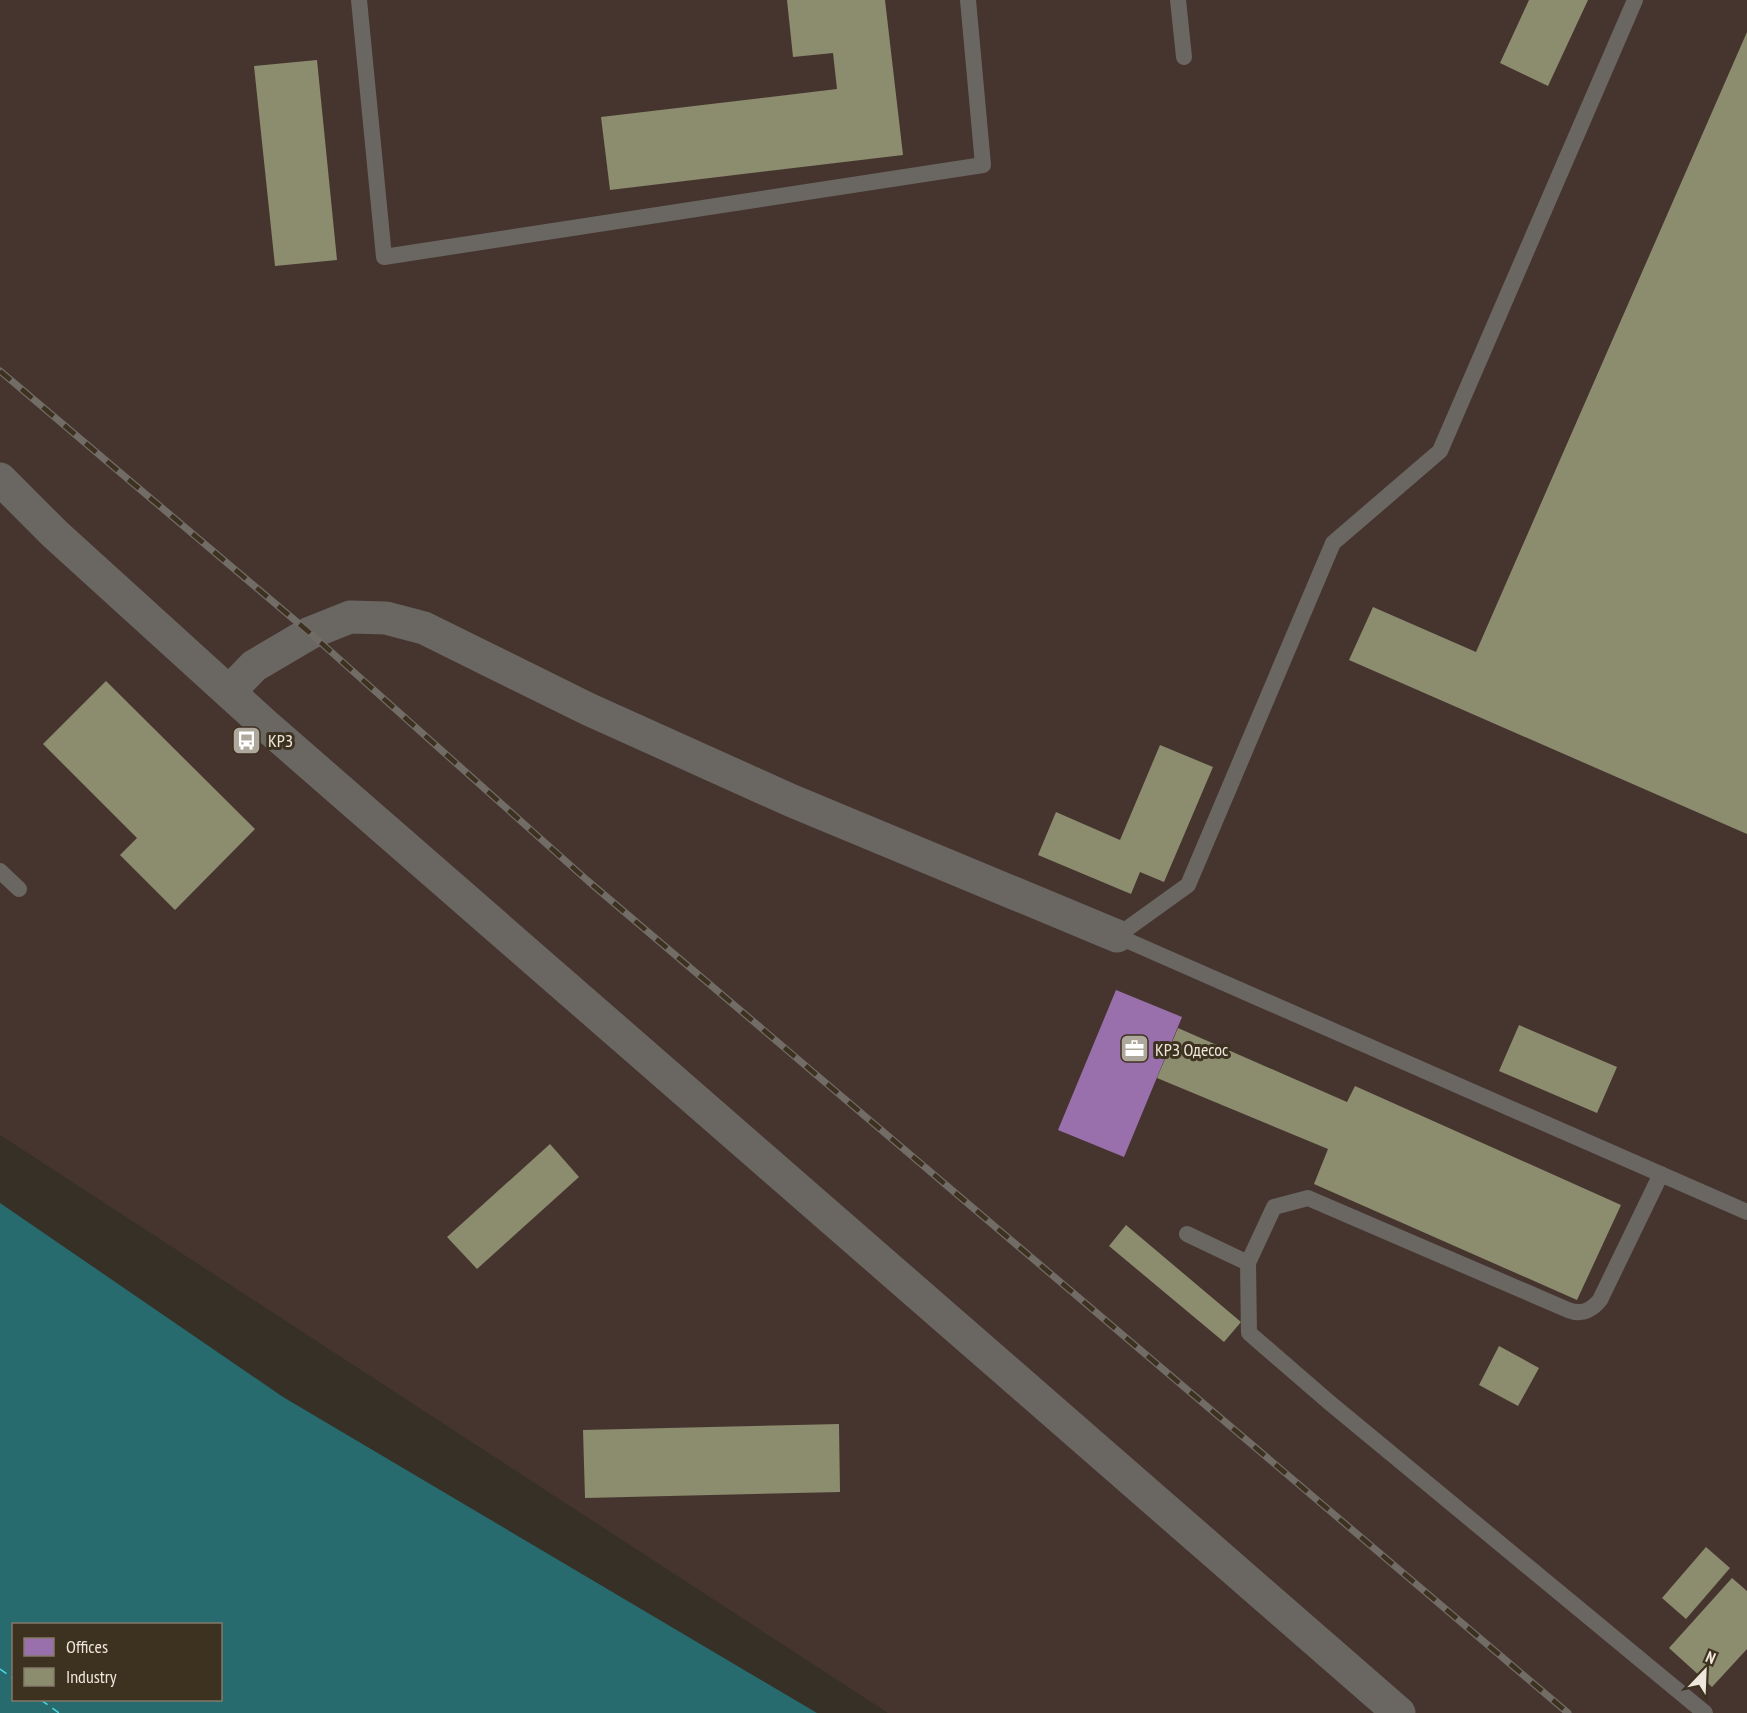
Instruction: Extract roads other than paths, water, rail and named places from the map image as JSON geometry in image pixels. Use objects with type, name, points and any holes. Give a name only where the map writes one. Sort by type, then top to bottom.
[{"type":"street","points":[[0,479],[55,534],[229,692],[1399,1713]]},
{"type":"street","points":[[229,692],[254,666],[310,633],[350,617],[386,618],[424,628],[588,709],[790,800],[1117,936]]},
{"type":"lane","points":[[359,0],[384,257],[983,165],[968,0]]},
{"type":"lane","points":[[1178,0],[1184,57]]},
{"type":"lane","points":[[1117,936],[1188,885],[1333,543],[1440,451],[1635,0]]},
{"type":"lane","points":[[0,871],[19,889]]},
{"type":"lane","points":[[1117,936],[1747,1212]]},
{"type":"lane","points":[[1661,1174],[1600,1300],[1596,1306],[1582,1312],[1568,1310],[1308,1198],[1274,1207],[1248,1263],[1248,1333],[1705,1713]]},
{"type":"lane","points":[[1187,1234],[1248,1263]]},
{"type":"water","points":[[0,1203],[283,1397],[817,1713],[0,1713]]},
{"type":"railway","points":[[0,371],[310,633],[588,881],[1568,1713]]},
{"type":"place","name":"КРЗ","points":[[247,740]]},
{"type":"place","name":"КРЗ Одесос","points":[[1134,1049]]}]
